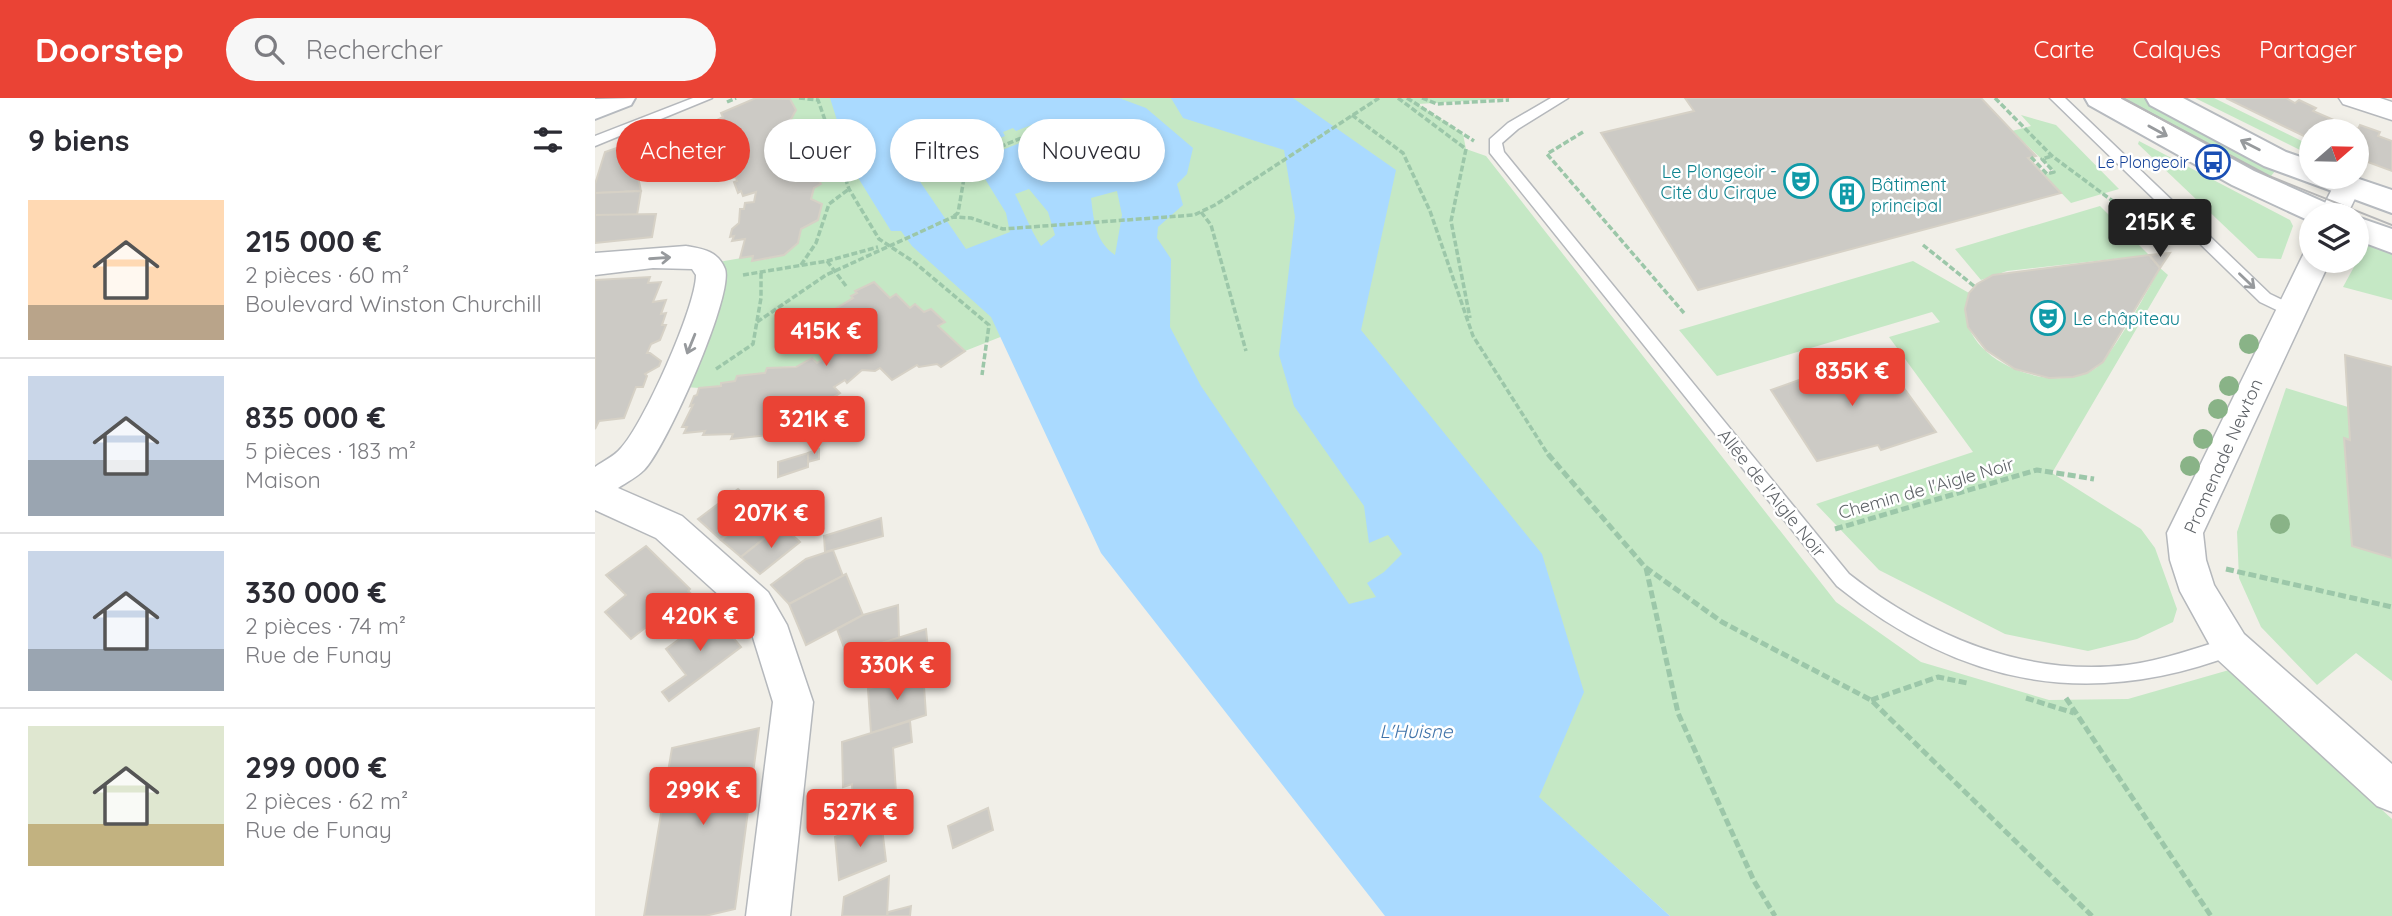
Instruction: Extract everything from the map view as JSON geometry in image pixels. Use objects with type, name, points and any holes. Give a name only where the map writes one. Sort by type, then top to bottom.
[{"type":"street","points":[[595,102],[609,98]]},
{"type":"street","points":[[595,110],[621,98]]},
{"type":"street","points":[[2099,98],[2243,178],[2299,204]]},
{"type":"street","points":[[2160,98],[2275,159],[2299,168]]},
{"type":"street","points":[[2351,98],[2392,111]]},
{"type":"street","points":[[2356,189],[2392,202]]},
{"type":"street","points":[[2369,232],[2392,241]]},
{"type":"street","points":[[595,264],[678,257],[700,258],[708,264],[712,279],[708,300],[658,420],[633,458],[595,486]]},
{"type":"street","name":"Promenade Newton","points":[[2309,273],[2185,533],[2188,560],[2198,591],[2231,647],[2392,791]]},
{"type":"street","points":[[595,494],[669,527],[755,604],[768,625],[793,702],[768,916]]},
{"type":"lane","points":[[595,132],[683,98]]},
{"type":"lane","points":[[595,141],[705,98]]},
{"type":"lane","name":"Allée de l'Aigle Noir","points":[[1562,98],[1513,126],[1495,142],[1497,153],[1843,580],[1883,611],[1927,638],[1991,661],[2054,675],[2131,674],[2231,647]]},
{"type":"lane","points":[[2057,98],[2265,298],[2290,310]]},
{"type":"path","points":[[799,98],[818,100],[849,189],[879,239],[914,262],[989,325],[982,375]]},
{"type":"path","points":[[954,217],[971,218],[1003,229],[1194,215],[1262,175],[1379,98]]},
{"type":"path","points":[[1398,98],[1466,149]]},
{"type":"path","points":[[1422,98],[1437,104],[1511,100]]},
{"type":"path","points":[[1995,98],[2052,156],[2114,202]]},
{"type":"path","points":[[1352,116],[1403,153],[1430,211],[1473,337],[1547,453],[1645,567],[1722,622],[1871,700],[2092,916]]},
{"type":"path","points":[[1583,132],[1547,154],[1684,313]]},
{"type":"path","points":[[1463,134],[1466,149],[1451,221],[1473,337]]},
{"type":"path","points":[[712,279],[827,261],[889,244],[954,217],[958,213],[967,162],[1018,140]]},
{"type":"path","points":[[2031,157],[2047,174],[2055,172],[2042,159],[2052,156]]},
{"type":"path","points":[[801,265],[817,243],[829,204],[849,189]]},
{"type":"path","points":[[1201,212],[1211,225],[1246,351]]},
{"type":"path","points":[[757,322],[785,298],[834,270],[889,244]]},
{"type":"path","points":[[1923,245],[1974,286]]},
{"type":"path","points":[[827,261],[846,286]]},
{"type":"path","points":[[673,386],[714,371],[753,344],[761,272]]},
{"type":"path","name":"Chemin de l'Aigle Noir","points":[[1808,537],[2037,470],[2094,479]]},
{"type":"path","points":[[2188,560],[2392,607]]},
{"type":"path","points":[[1645,567],[1678,713],[1754,881],[1775,916]]},
{"type":"path","points":[[1871,700],[1938,677],[1974,685]]},
{"type":"path","points":[[2063,692],[2074,713],[2211,916]]},
{"type":"path","points":[[2022,697],[2074,713]]},
{"type":"green space","points":[[782,98],[1513,98],[1418,104],[1463,134],[1466,149],[1486,156],[1836,602],[1921,662],[2049,700],[2128,699],[2229,670],[2392,819],[2392,916],[1670,916],[1538,797],[1264,605],[1097,299],[965,351],[938,326],[945,322],[931,309],[924,312],[916,304],[910,308],[896,294],[890,298],[874,282],[856,291],[853,298],[827,314],[848,336],[831,356],[813,363],[767,368],[765,373],[737,376],[735,381],[722,383],[721,386],[673,386],[707,264],[753,256],[752,261],[761,260],[777,257],[789,250],[801,229],[818,219],[822,204],[811,199],[813,182],[876,182],[876,119],[791,119],[796,110],[790,99]]},
{"type":"green space","points":[[2109,98],[2147,98],[2278,167],[2265,184]]},
{"type":"green space","points":[[2195,98],[2214,98],[2299,140],[2299,150]]},
{"type":"green space","points":[[2021,115],[2056,125],[2119,189],[2071,203],[2044,175],[2054,171],[2012,131],[2031,126]]},
{"type":"green space","points":[[2139,141],[2290,220],[2293,226],[2281,259],[2258,258],[2138,144]]},
{"type":"green space","points":[[2100,206],[2149,255],[2007,271],[1981,280],[1955,249]]},
{"type":"green space","points":[[2369,246],[2392,253],[2392,300],[2343,287],[2351,273],[2369,273]]},
{"type":"green space","points":[[1913,261],[1969,293],[1966,315],[1973,335],[1987,352],[2007,365],[2030,374],[2054,378],[2076,376],[2096,368],[2103,362],[2160,268],[2168,275],[2052,473],[2141,529],[2155,548],[2177,609],[2173,622],[2137,639],[2088,651],[2005,634],[1879,570],[1816,504],[1973,452],[1889,337],[1940,322],[1932,312],[1717,376],[1679,330]]},
{"type":"green space","points":[[2286,388],[2348,407],[2350,440],[2344,439],[2352,546],[2392,558],[2392,681],[2356,653],[2317,685],[2261,627],[2239,578],[2237,532]]},
{"type":"water","name":"L'Huisne","points":[[830,98],[1119,98],[1146,108],[1159,119],[1018,119],[1018,130],[1013,128],[1004,132],[1004,119],[890,119],[890,182],[920,182],[966,249],[1010,232],[1006,213],[987,182],[1004,182],[1004,149],[1018,144],[1018,182],[1165,182],[1165,124],[1193,148],[1187,174],[1177,184],[1183,205],[1158,227],[1157,238],[1171,259],[1170,327],[1201,386],[1349,604],[1376,597],[1367,583],[1384,572],[1402,554],[1388,535],[1369,543],[1364,506],[1294,406],[1279,355],[1295,217],[1284,150],[1183,118],[1171,98],[1293,98],[1396,170],[1361,330],[1542,554],[1584,692],[1539,797],[1670,916],[1385,916],[1101,553],[991,317],[912,246],[901,231],[891,231],[861,182],[876,182],[876,119],[837,119]],"holes":[[[1029,189],[1048,212],[1055,235],[1041,246],[1015,194]],[[1117,191],[1122,215],[1115,255],[1099,237],[1091,198]]]},
{"type":"building","points":[[756,98],[790,99],[796,110],[791,119],[764,119],[764,182],[820,182],[821,184],[814,188],[811,199],[822,204],[818,220],[801,229],[798,243],[784,255],[752,261],[753,256],[740,258],[745,239],[732,241],[734,236],[730,237],[732,229],[739,223],[740,209],[744,209],[745,203],[754,202],[756,192],[743,196],[741,191],[738,193],[734,182],[750,182],[750,119],[719,119],[723,117],[721,113]]},
{"type":"building","name":"Bâtiment principal","points":[[1685,98],[1981,98],[2036,156],[2028,158],[2061,193],[1698,290],[1601,133],[1694,111]]},
{"type":"building","points":[[2226,98],[2286,98],[2295,103],[2299,100],[2316,108],[2313,111],[2331,119],[2299,119],[2299,134]]},
{"type":"building","points":[[2369,128],[2380,132],[2378,136],[2392,141],[2392,171],[2369,162]]},
{"type":"building","points":[[616,148],[616,182],[639,182],[641,191],[595,193],[595,184],[605,152]]},
{"type":"building","points":[[641,191],[637,215],[595,215],[595,193]]},
{"type":"building","points":[[656,214],[652,237],[595,243],[595,215]]},
{"type":"building","points":[[2170,253],[2160,268],[2149,255]]},
{"type":"building","name":"Le châpiteau","points":[[2149,255],[2160,268],[2103,362],[2087,373],[2073,377],[2049,378],[2015,369],[1986,350],[1968,327],[1965,309],[1969,293],[1977,284],[1993,275]]},
{"type":"building","points":[[650,277],[648,283],[661,282],[653,302],[666,300],[661,314],[666,313],[662,325],[666,325],[660,340],[651,344],[647,353],[661,361],[659,366],[645,374],[647,376],[643,387],[636,387],[624,418],[599,421],[595,429],[595,280]]},
{"type":"building","points":[[874,282],[890,298],[896,294],[910,308],[915,304],[924,312],[931,309],[945,322],[938,326],[965,351],[941,367],[937,364],[917,365],[892,380],[880,368],[875,371],[862,370],[847,383],[845,380],[834,387],[840,393],[828,401],[831,404],[807,420],[801,417],[790,425],[779,426],[777,434],[731,439],[733,434],[703,435],[705,431],[684,433],[687,427],[682,427],[699,388],[721,386],[721,383],[735,381],[737,376],[765,373],[767,368],[796,367],[812,358],[817,363],[840,349],[848,336],[827,314],[853,298],[851,296],[857,293],[855,291]]},
{"type":"building","points":[[1876,350],[1936,432],[1881,450],[1878,445],[1817,461],[1771,390],[1827,370],[1824,366]]},
{"type":"building","points":[[2345,355],[2392,367],[2392,558],[2352,546],[2344,438],[2350,440]]},
{"type":"building","points":[[819,449],[819,459],[808,462],[808,453]]},
{"type":"building","points":[[808,453],[808,467],[778,477],[778,462]]},
{"type":"building","points":[[738,489],[761,509],[721,540],[698,519]]},
{"type":"building","points":[[761,509],[781,525],[741,557],[721,540]]},
{"type":"building","points":[[881,518],[883,536],[825,552],[824,536]]},
{"type":"building","points":[[781,525],[800,542],[760,574],[741,557]]},
{"type":"building","points":[[646,546],[701,603],[665,631],[654,621],[631,639],[605,612],[626,595],[606,575]]},
{"type":"building","points":[[833,550],[843,576],[789,604],[771,585],[806,559]]},
{"type":"building","points":[[846,574],[863,615],[806,645],[789,604]]},
{"type":"building","points":[[898,605],[899,638],[869,647],[848,658],[837,629],[863,615]]},
{"type":"building","points":[[713,614],[741,647],[669,701],[662,692],[686,675],[666,649]]},
{"type":"building","points":[[926,629],[930,670],[871,689],[869,647]]},
{"type":"building","points":[[923,672],[926,715],[871,733],[868,689]]},
{"type":"building","points":[[910,721],[912,742],[893,748],[896,792],[853,806],[852,784],[843,787],[842,742]]},
{"type":"building","points":[[759,728],[735,909],[705,916],[644,916],[672,748]]},
{"type":"building","points":[[988,808],[993,830],[953,848],[948,826]]},
{"type":"building","points":[[881,819],[886,861],[839,880],[835,837]]},
{"type":"building","points":[[889,876],[887,916],[842,916],[844,897]]},
{"type":"building","points":[[911,906],[910,916],[887,916],[888,912]]},
{"type":"tram line","points":[[2122,98],[2269,176],[2392,225]]},
{"type":"place","name":"Le Plongeoir","points":[[2213,162]]},
{"type":"place","name":"Le Plongeoir - Cité du Cirque","points":[[1801,181]]},
{"type":"place","name":"Bâtiment principal","points":[[1847,194]]},
{"type":"place","name":"Le châpiteau","points":[[2048,318]]}]
